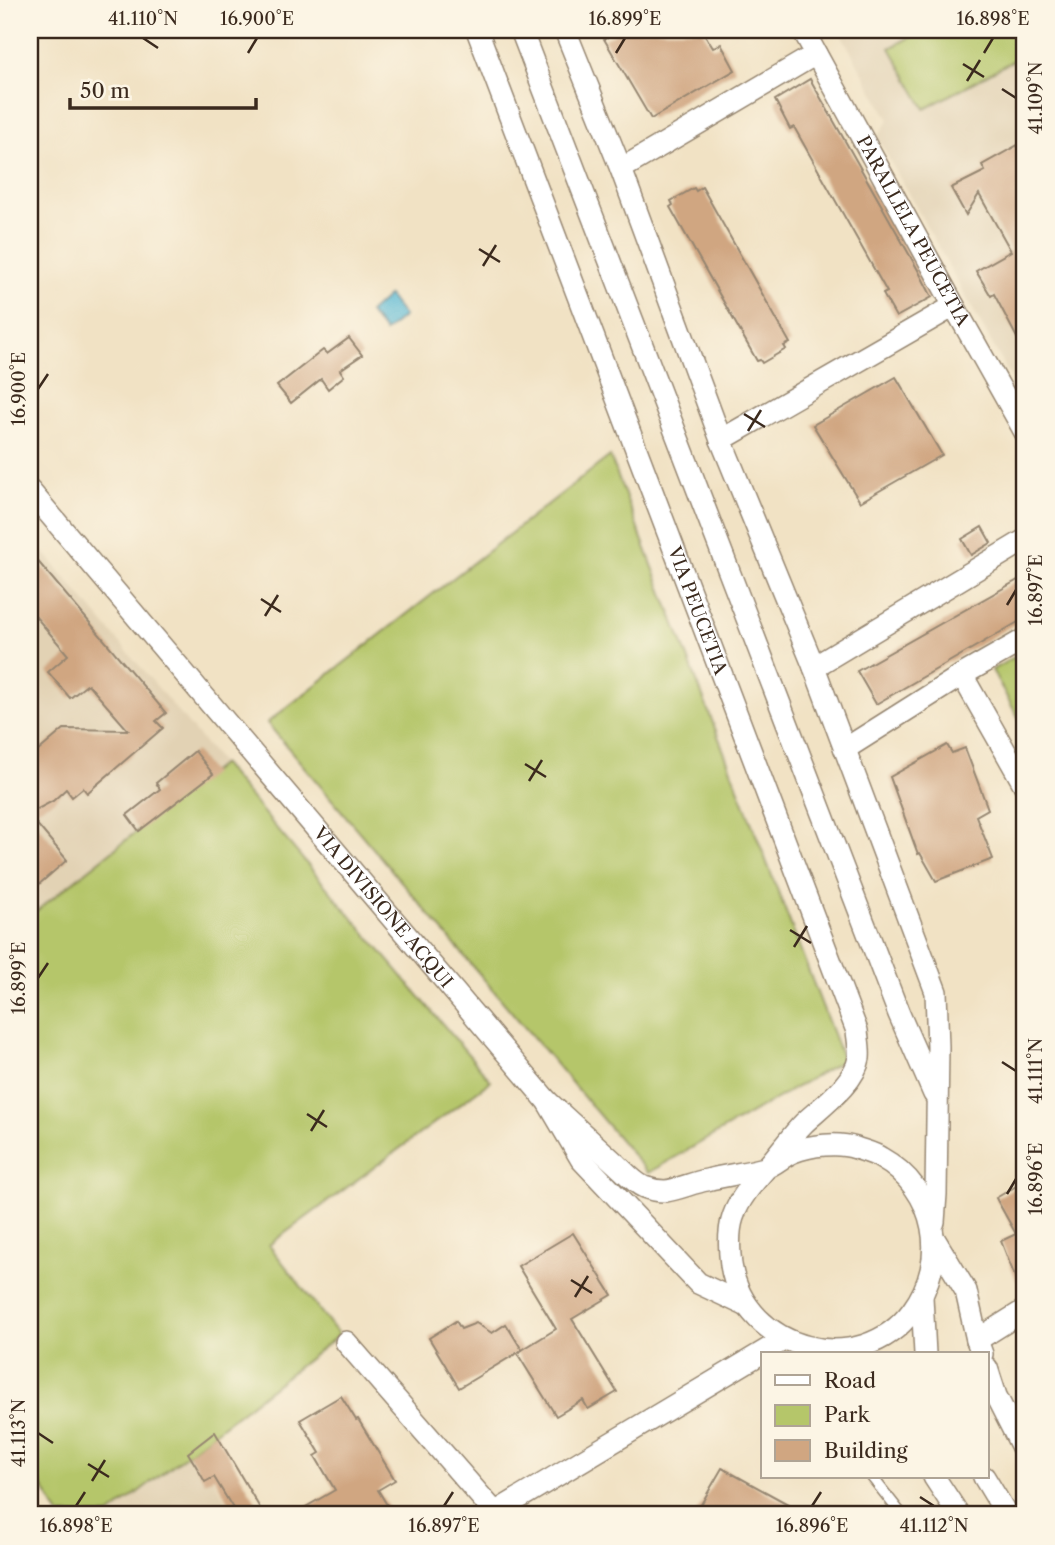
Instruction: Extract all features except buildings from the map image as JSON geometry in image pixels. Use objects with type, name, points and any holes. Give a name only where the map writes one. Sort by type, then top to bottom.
[{"type":"street","name":"VIA PEUCETIA","points":[[477,30],[857,1031],[859,1059],[848,1081],[802,1126],[746,1190],[733,1217],[729,1248],[733,1278],[747,1306],[764,1325],[785,1339],[827,1352],[854,1348],[881,1338],[905,1321],[922,1297],[933,1270],[938,1047],[936,992],[814,667],[721,440],[621,169],[565,30]]},
{"type":"street","name":"VIA PEUCETIA","points":[[521,30],[899,1014],[936,1099]]},
{"type":"street","name":"PARALLELA PEUCETIA","points":[[803,30],[1025,432]]},
{"type":"street","points":[[621,169],[816,54]]},
{"type":"street","points":[[721,440],[954,306]]},
{"type":"street","name":"VIA DIVISIONE ACQUI","points":[[30,491],[547,1101],[581,1158],[698,1283],[747,1306]]},
{"type":"street","points":[[814,667],[1025,540]]},
{"type":"street","points":[[845,749],[962,675],[1025,639]]},
{"type":"street","points":[[962,675],[1025,786]]},
{"type":"street","name":"VIA PEUCETIA","points":[[547,1101],[642,1186],[665,1191],[767,1167],[793,1152],[822,1145],[853,1147],[881,1157],[905,1175],[923,1200],[934,1234],[966,1292],[980,1347]]},
{"type":"street","points":[[922,1297],[925,1352]]},
{"type":"street","points":[[980,1347],[1025,1310]]},
{"type":"street","points":[[763,1352],[785,1339]]},
{"type":"street","points":[[346,1342],[494,1514],[761,1353]]},
{"type":"street","points":[[988,1371],[996,1396],[1025,1453]]},
{"type":"street","points":[[934,1478],[952,1513]]},
{"type":"street","points":[[985,1478],[1007,1515]]},
{"type":"lane","points":[[873,1478],[902,1515]]},
{"type":"shaded area","points":[[839,30],[1025,30],[1025,403],[877,137],[889,120]]},
{"type":"shaded area","points":[[30,536],[222,764],[30,916]]},
{"type":"shaded area","points":[[195,1448],[235,1515],[109,1515]]},
{"type":"green space","points":[[923,30],[1025,30],[1025,54],[925,109],[890,48]]},
{"type":"green space","points":[[610,456],[843,1060],[648,1173],[267,723]]},
{"type":"green space","points":[[1025,651],[1025,730],[992,670]]},
{"type":"green space","points":[[222,764],[491,1081],[269,1245],[339,1335],[109,1515],[59,1515],[30,1465],[30,916]]},
{"type":"water","points":[[388,296],[404,316],[385,332],[369,313]]}]
